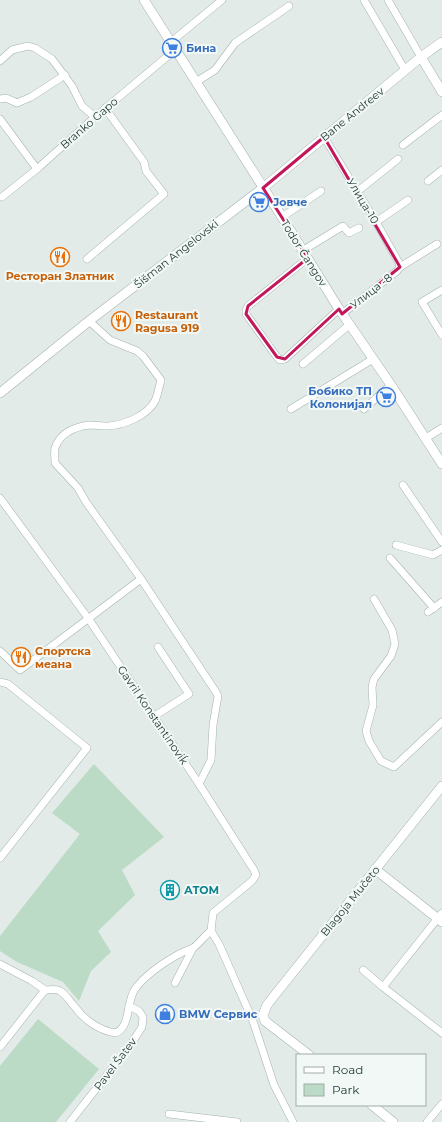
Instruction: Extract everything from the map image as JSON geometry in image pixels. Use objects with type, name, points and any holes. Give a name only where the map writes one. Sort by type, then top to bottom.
[{"type":"street","name":"Todor Čangov","points":[[144,0],[282,217],[340,312],[391,384],[442,464]]},
{"type":"street","name":"Branko Gapo","points":[[2,197],[37,169],[222,0]]},
{"type":"street","points":[[364,0],[405,70]]},
{"type":"street","points":[[388,0],[442,92]]},
{"type":"street","points":[[196,82],[215,70],[234,43],[289,6]]},
{"type":"street","name":"Bane Andreev","points":[[263,188],[405,70],[442,42]]},
{"type":"street","points":[[0,61],[12,50],[28,46],[35,48],[52,58],[72,86],[82,106],[94,117]]},
{"type":"street","points":[[0,99],[6,98],[17,103],[31,97],[65,75]]},
{"type":"street","points":[[87,260],[164,194],[146,171],[144,162],[105,108]]},
{"type":"street","points":[[403,145],[442,116]]},
{"type":"street","points":[[0,119],[37,169]]},
{"type":"street","name":"Улица-10","points":[[324,137],[358,191],[399,262],[400,267]]},
{"type":"street","points":[[358,191],[398,159]]},
{"type":"street","points":[[428,181],[442,170]]},
{"type":"street","name":"Šišman Angelovski","points":[[0,393],[90,321],[263,188]]},
{"type":"street","points":[[282,217],[321,191]]},
{"type":"street","points":[[376,222],[408,200]]},
{"type":"street","points":[[305,254],[343,226],[349,233],[359,228]]},
{"type":"street","name":"Улица -8","points":[[305,254],[248,306],[246,310],[246,314],[280,360],[285,359],[340,312],[397,271],[400,267],[437,244]]},
{"type":"street","points":[[442,290],[422,302],[442,335]]},
{"type":"street","points":[[90,321],[110,340],[129,346],[143,356],[161,380],[154,402],[134,420],[108,426],[90,425],[78,427],[65,433],[57,443],[55,450],[55,463],[78,488],[86,502],[141,579],[218,696],[213,725],[211,760],[199,784]]},
{"type":"street","points":[[303,364],[349,325]]},
{"type":"street","points":[[291,409],[373,358]]},
{"type":"street","points":[[364,409],[391,384]]},
{"type":"street","points":[[426,438],[442,428]]},
{"type":"street","points":[[403,485],[442,542]]},
{"type":"street","name":"Gavril Konstantinoviḱ","points":[[0,498],[88,618],[199,784],[254,870],[256,875],[252,881],[213,913],[211,931]]},
{"type":"street","points":[[396,545],[433,556],[442,550]]},
{"type":"street","points":[[390,558],[431,610],[442,602]]},
{"type":"street","points":[[0,651],[20,670],[141,579]]},
{"type":"street","points":[[374,599],[392,630],[395,644],[391,656],[374,679],[372,687],[373,705],[366,731],[369,741],[381,761],[394,767],[442,722]]},
{"type":"street","points":[[153,717],[190,694],[158,647]]},
{"type":"street","points":[[0,682],[8,684],[87,748],[0,858]]},
{"type":"street","name":"Blagoja Mučeto","points":[[308,1054],[263,1018],[265,1009],[442,786]]},
{"type":"street","points":[[375,869],[441,918],[383,987]]},
{"type":"street","points":[[0,964],[32,981],[45,990],[60,990],[85,1018],[100,1027],[116,1033],[123,1027],[130,998],[134,990],[143,980],[170,959],[193,948],[211,931],[219,944],[253,1021],[274,1085],[293,1122]]},
{"type":"street","points":[[175,983],[193,948]]},
{"type":"street","points":[[363,970],[442,1033]]},
{"type":"street","points":[[0,1046],[45,990]]},
{"type":"street","name":"Pavel Šatev","points":[[70,1122],[124,1054],[142,1028],[143,1017],[139,1011],[128,1006]]},
{"type":"street","points":[[427,1122],[442,1104]]},
{"type":"street","points":[[373,1106],[393,1122]]},
{"type":"street","points":[[169,1114],[237,1122]]},
{"type":"highlighted area","points":[[324,137],[400,267],[342,314],[339,309],[285,359],[277,357],[246,314],[248,306],[308,258],[263,188]]},
{"type":"green space","points":[[94,764],[164,837],[122,870],[135,895],[98,931],[111,952],[91,971],[79,1001],[63,982],[17,962],[0,951],[0,936],[80,834],[52,813]]},
{"type":"green space","points":[[38,1019],[99,1069],[56,1122],[0,1122],[0,1066]]},
{"type":"place","name":"Бина","points":[[172,48]]},
{"type":"place","name":"Јовче","points":[[259,202]]},
{"type":"place","name":"Ресторан Златник","points":[[60,257]]},
{"type":"place","name":"Restaurant Ragusa 919","points":[[121,321]]},
{"type":"place","name":"Бобико ТП Колонијал","points":[[386,397]]},
{"type":"place","name":"Спортска меана","points":[[21,657]]},
{"type":"place","name":"АТОМ","points":[[170,890]]},
{"type":"place","name":"BMW Сервис","points":[[165,1014]]}]
